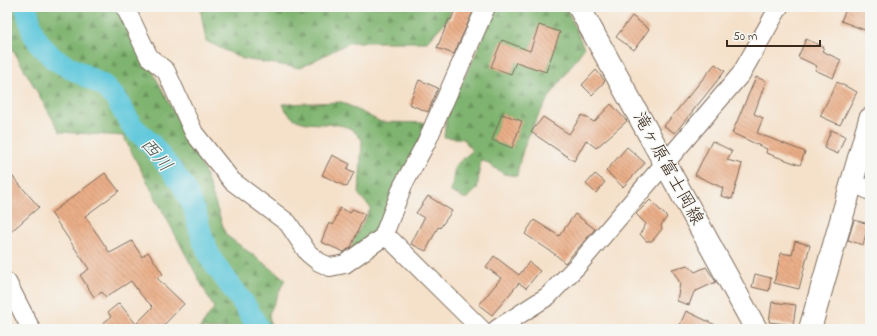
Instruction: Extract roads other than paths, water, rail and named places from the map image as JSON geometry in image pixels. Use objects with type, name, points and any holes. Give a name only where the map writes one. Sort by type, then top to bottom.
[{"type":"main road","name":"滝ヶ原富士岡線","points":[[579,7],[756,329]]},
{"type":"main road","points":[[810,329],[861,187],[870,119]]},
{"type":"street","points":[[125,7],[149,57],[166,70],[194,133],[232,181],[288,223],[308,253],[319,262],[330,267],[345,264],[383,237],[403,185],[426,143],[486,7]]},
{"type":"street","points":[[497,329],[548,296],[578,265],[665,161],[741,74],[779,7]]},
{"type":"street","points":[[383,237],[392,241],[481,329]]},
{"type":"street","points":[[7,282],[31,329]]},
{"type":"waterway","name":"西川","points":[[26,7],[33,33],[40,44],[54,59],[104,86],[116,99],[132,126],[151,144],[183,185],[194,209],[203,240],[211,259],[244,304],[259,329]]}]
